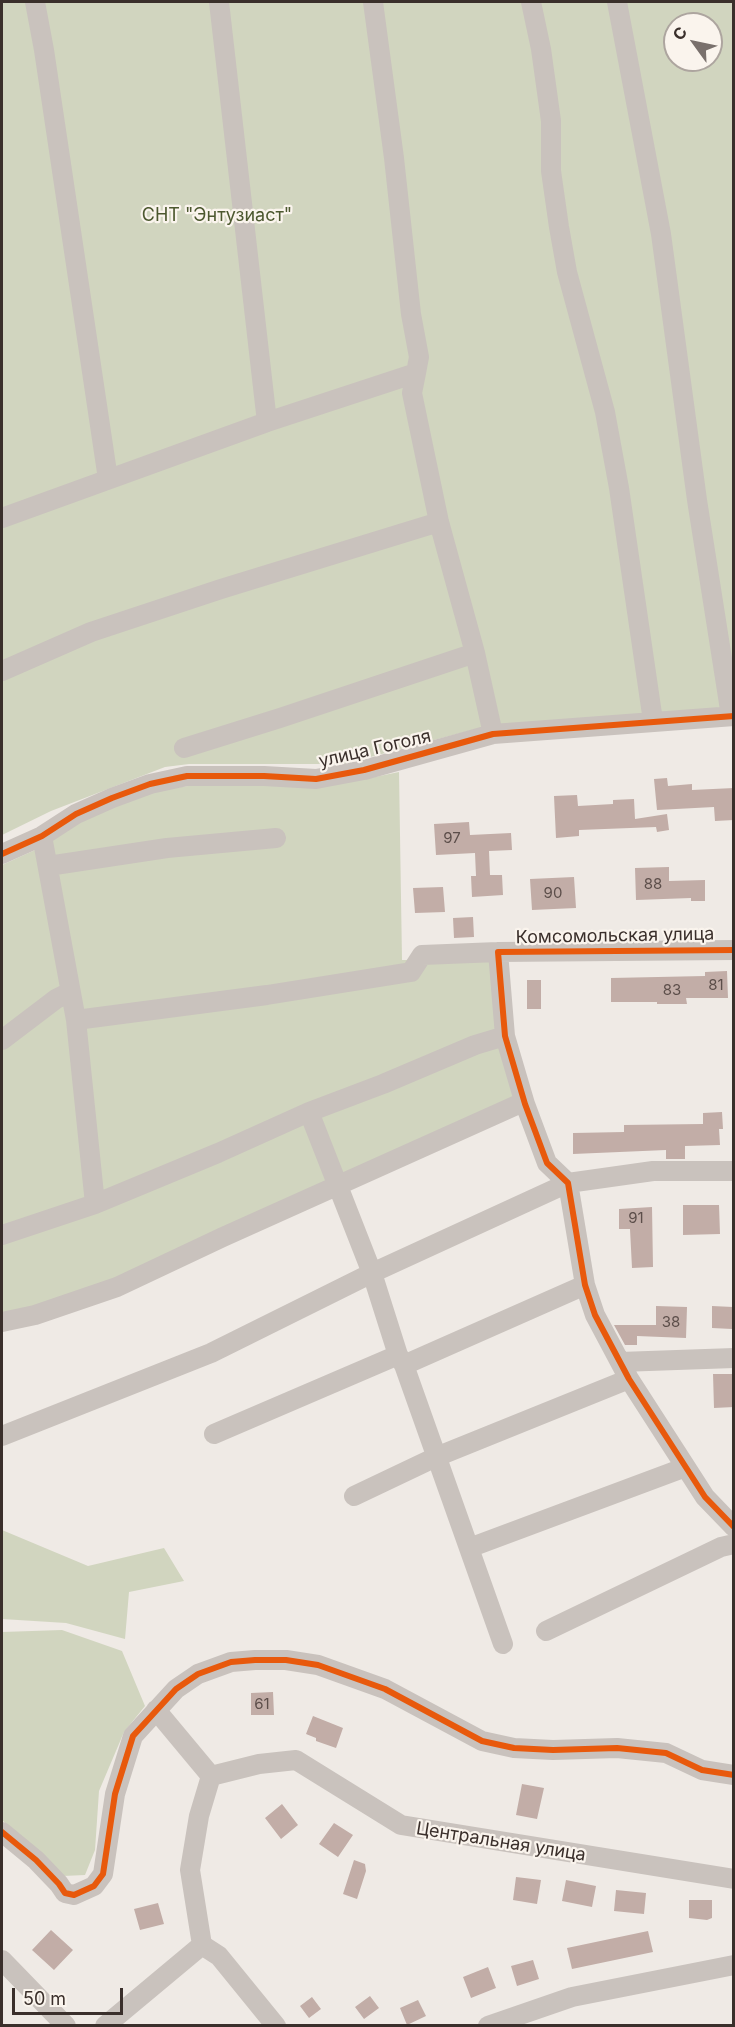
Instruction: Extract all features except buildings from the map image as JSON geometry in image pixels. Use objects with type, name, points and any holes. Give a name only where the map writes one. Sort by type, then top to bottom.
[{"type":"street","points":[[35,2],[108,479]]},
{"type":"street","points":[[219,2],[267,422]]},
{"type":"street","points":[[373,2],[394,158],[411,314],[419,357],[412,393],[439,522],[475,653],[493,734]]},
{"type":"street","points":[[531,2],[541,49],[550,121],[551,171],[559,227],[567,272],[606,412],[653,721]]},
{"type":"street","points":[[616,2],[661,234],[697,500],[732,716]]},
{"type":"street","points":[[2,518],[267,422],[416,373]]},
{"type":"street","points":[[2,671],[91,632],[221,589],[439,522]]},
{"type":"street","points":[[184,748],[475,653]]},
{"type":"street","name":"улица Гоголя","points":[[2,854],[42,836],[76,814],[111,798],[150,784],[187,776],[316,779],[364,770],[493,734],[732,716]]},
{"type":"street","points":[[42,836],[75,1020],[95,1204]]},
{"type":"street","points":[[48,866],[167,848],[276,838]]},
{"type":"street","name":"Комсомольская улица","points":[[75,1020],[267,995],[411,972],[422,955],[734,950]]},
{"type":"street","points":[[498,952],[505,1036],[525,1104],[547,1163],[568,1184],[585,1285],[595,1315],[625,1370],[705,1497],[734,1527]]},
{"type":"street","points":[[2,1040],[56,999],[70,992]]},
{"type":"street","points":[[2,1235],[95,1204],[309,1112],[475,1045],[505,1036]]},
{"type":"street","points":[[2,1322],[36,1315],[117,1287],[519,1104]]},
{"type":"street","points":[[309,1112],[372,1274],[503,1644]]},
{"type":"street","points":[[2,1436],[211,1353],[372,1274],[568,1184],[653,1171],[734,1171]]},
{"type":"street","points":[[214,1434],[585,1285]]},
{"type":"street","points":[[354,1496],[625,1370],[734,1358]]},
{"type":"street","points":[[469,1548],[686,1467]]},
{"type":"street","points":[[546,1631],[721,1547],[734,1544]]},
{"type":"street","points":[[2,1832],[36,1860],[59,1884],[64,1893],[74,1895],[94,1886],[103,1874],[115,1794],[133,1736],[176,1689],[198,1674],[231,1662],[286,1660],[318,1665],[385,1689],[482,1741],[513,1748],[553,1750],[617,1748],[666,1753],[702,1770],[734,1776]]},
{"type":"street","points":[[156,1710],[211,1776],[199,1816],[190,1870],[202,1945],[219,1956],[276,2025]]},
{"type":"street","name":"Центральная улица","points":[[211,1776],[259,1764],[296,1760],[401,1825],[734,1879]]},
{"type":"street","points":[[105,2025],[202,1945]]},
{"type":"street","points":[[2,1959],[66,2025]]},
{"type":"street","points":[[488,2025],[572,1996],[734,1965]]},
{"type":"green space","name":"СНТ \"Энтузиаст\"","points":[[2,2],[733,2],[733,709],[487,726],[344,764],[189,764],[165,767],[51,811],[2,835]]},
{"type":"green space","points":[[399,772],[402,960],[492,960],[519,1104],[223,1237],[2,1322],[2,865],[35,850],[81,820],[152,791],[188,786],[365,779]]},
{"type":"green space","points":[[2,1530],[88,1566],[164,1548],[184,1581],[129,1592],[125,1639],[66,1623],[2,1619]]},
{"type":"green space","points":[[62,1630],[122,1651],[145,1706],[124,1732],[99,1791],[95,1850],[85,1875],[63,1876],[2,1820],[2,1632]]},
{"type":"cycle path","points":[[2,854],[42,836],[76,814],[112,798],[150,784],[187,776],[316,779],[364,770],[493,734],[734,716]]},
{"type":"cycle path","points":[[734,950],[498,952],[505,1036],[525,1104],[547,1163],[568,1183],[585,1285],[595,1315],[629,1379],[705,1497],[734,1527]]},
{"type":"cycle path","points":[[2,1832],[36,1860],[65,1893],[74,1895],[94,1886],[103,1874],[115,1794],[133,1736],[176,1689],[198,1674],[231,1662],[255,1660],[286,1660],[318,1665],[385,1689],[482,1741],[514,1748],[553,1750],[617,1748],[666,1753],[702,1770],[734,1775]]}]
